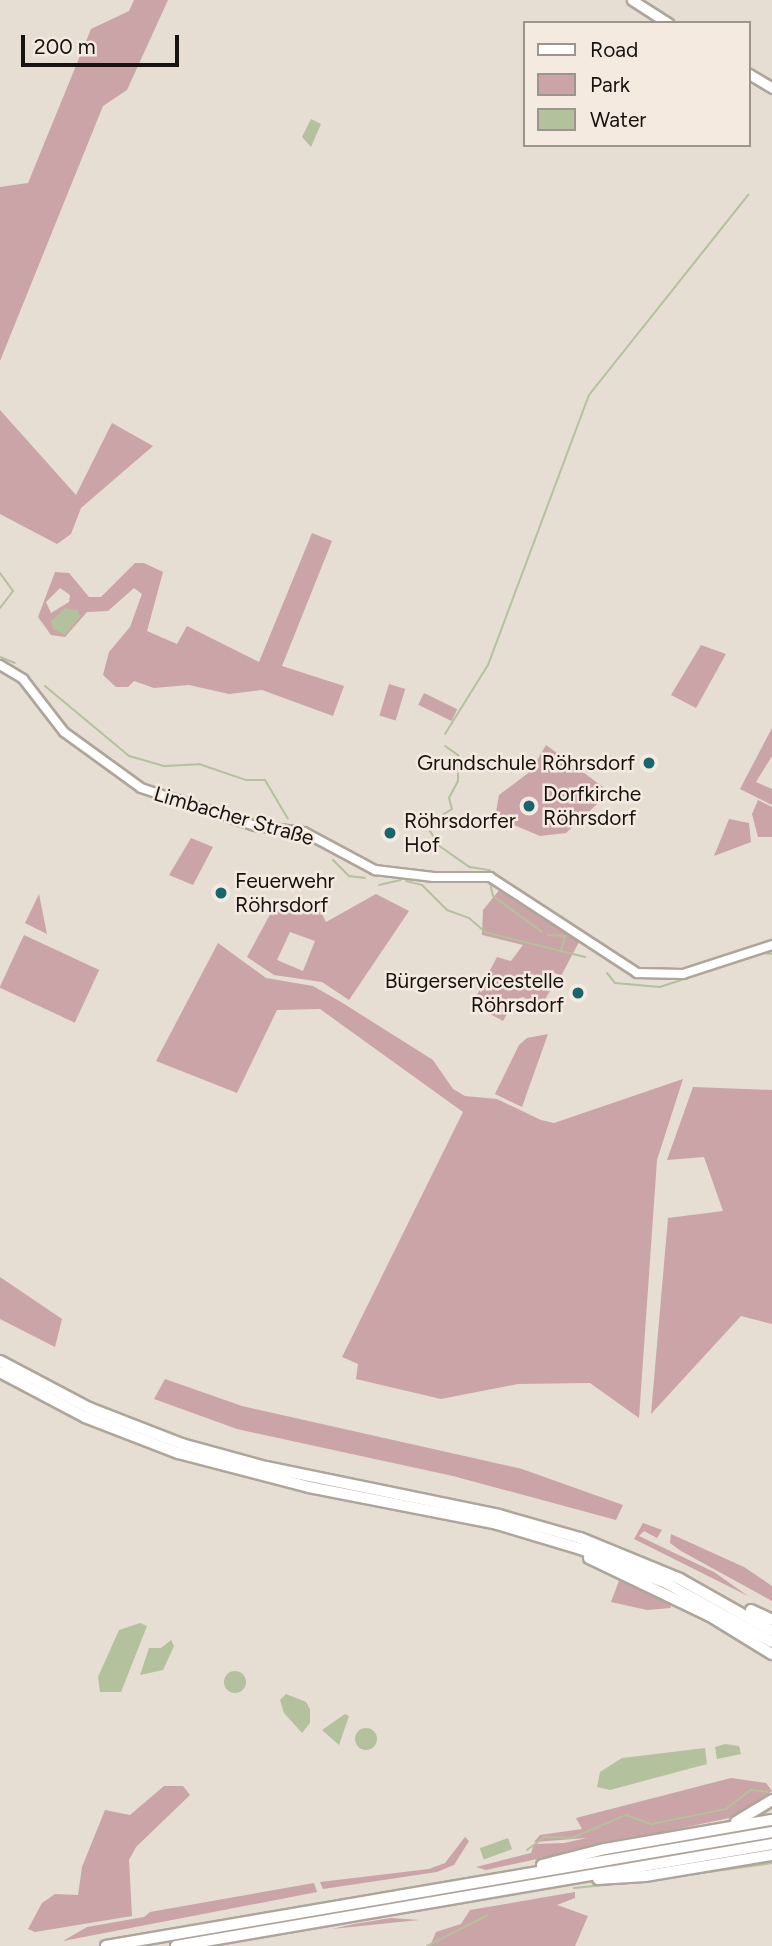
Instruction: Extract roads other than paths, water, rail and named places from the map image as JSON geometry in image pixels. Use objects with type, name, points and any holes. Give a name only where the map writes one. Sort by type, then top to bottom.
[{"type":"highway","points":[[0,1361],[89,1408],[182,1444],[556,1530],[632,1557],[772,1620]]},
{"type":"highway","points":[[0,1372],[85,1417],[178,1453],[566,1544],[770,1651]]},
{"type":"highway","points":[[716,1597],[772,1631]]},
{"type":"highway","points":[[722,1829],[772,1800]]},
{"type":"highway","points":[[506,1877],[568,1857],[772,1820]]},
{"type":"highway","points":[[106,1946],[772,1832]]},
{"type":"highway","points":[[176,1946],[772,1844]]},
{"type":"highway","points":[[560,1880],[645,1876],[772,1855]]},
{"type":"main road","points":[[632,0],[665,21]]},
{"type":"main road","points":[[751,75],[772,88]]},
{"type":"street","name":"Limbacher Straße","points":[[0,665],[23,679],[64,732],[141,788],[255,826],[304,832],[375,870],[434,877],[490,877],[637,973],[675,975],[772,944]]},
{"type":"water","points":[[311,119],[321,124],[311,147],[302,137]]},
{"type":"water","points":[[65,608],[78,610],[80,617],[65,635],[53,629],[51,621]]},
{"type":"water","points":[[140,1623],[147,1626],[121,1692],[100,1692],[98,1677],[119,1630]]},
{"type":"water","points":[[171,1640],[174,1646],[163,1670],[140,1675],[149,1648],[161,1648]]},
{"type":"water","points":[[235,1671],[243,1674],[246,1682],[243,1690],[235,1693],[227,1690],[224,1682],[227,1674]]},
{"type":"water","points":[[286,1694],[306,1702],[310,1709],[310,1723],[302,1733],[284,1713],[280,1700]]},
{"type":"water","points":[[345,1714],[349,1716],[339,1745],[322,1730]]},
{"type":"water","points":[[366,1728],[376,1735],[377,1739],[370,1749],[366,1750],[356,1743],[355,1739],[362,1729]]},
{"type":"water","points":[[725,1744],[739,1746],[741,1754],[717,1759],[715,1747]]},
{"type":"water","points":[[705,1748],[707,1764],[610,1790],[597,1787],[600,1772],[622,1758]]},
{"type":"water","points":[[508,1838],[512,1849],[484,1860],[480,1848]]},
{"type":"waterway","points":[[445,734],[488,665],[589,395],[748,195]]},
{"type":"waterway","points":[[0,573],[13,591],[0,608]]},
{"type":"waterway","points":[[0,657],[15,663]]},
{"type":"waterway","points":[[45,686],[129,756],[165,766],[199,764],[246,780],[265,780],[288,819]]},
{"type":"waterway","points":[[445,746],[458,755],[458,781],[449,798],[452,809],[439,817],[430,831],[438,845],[470,867],[490,870]]},
{"type":"waterway","points":[[333,860],[349,876],[365,878]]},
{"type":"waterway","points":[[379,885],[400,880]]},
{"type":"waterway","points":[[406,881],[422,885],[447,910],[469,918],[485,932],[585,957]]},
{"type":"waterway","points":[[490,883],[493,896],[542,932]]},
{"type":"waterway","points":[[548,935],[565,936],[561,951]]},
{"type":"waterway","points":[[607,973],[615,983],[660,987],[763,953],[772,954]]},
{"type":"waterway","points":[[527,1850],[544,1837],[572,1838],[626,1815],[651,1824],[726,1809],[750,1790],[768,1792]]},
{"type":"waterway","points":[[673,1877],[772,1863]]},
{"type":"waterway","points":[[574,1888],[625,1883]]},
{"type":"waterway","points":[[427,1946],[488,1915]]},
{"type":"place","name":"Grundschule Röhrsdorf","points":[[649,763]]},
{"type":"place","name":"Dorfkirche Röhrsdorf","points":[[529,806]]},
{"type":"place","name":"Röhrsdorfer Hof","points":[[390,833]]},
{"type":"place","name":"Feuerwehr Röhrsdorf","points":[[221,893]]},
{"type":"place","name":"Bürgerservicestelle Röhrsdorf","points":[[578,993]]}]
